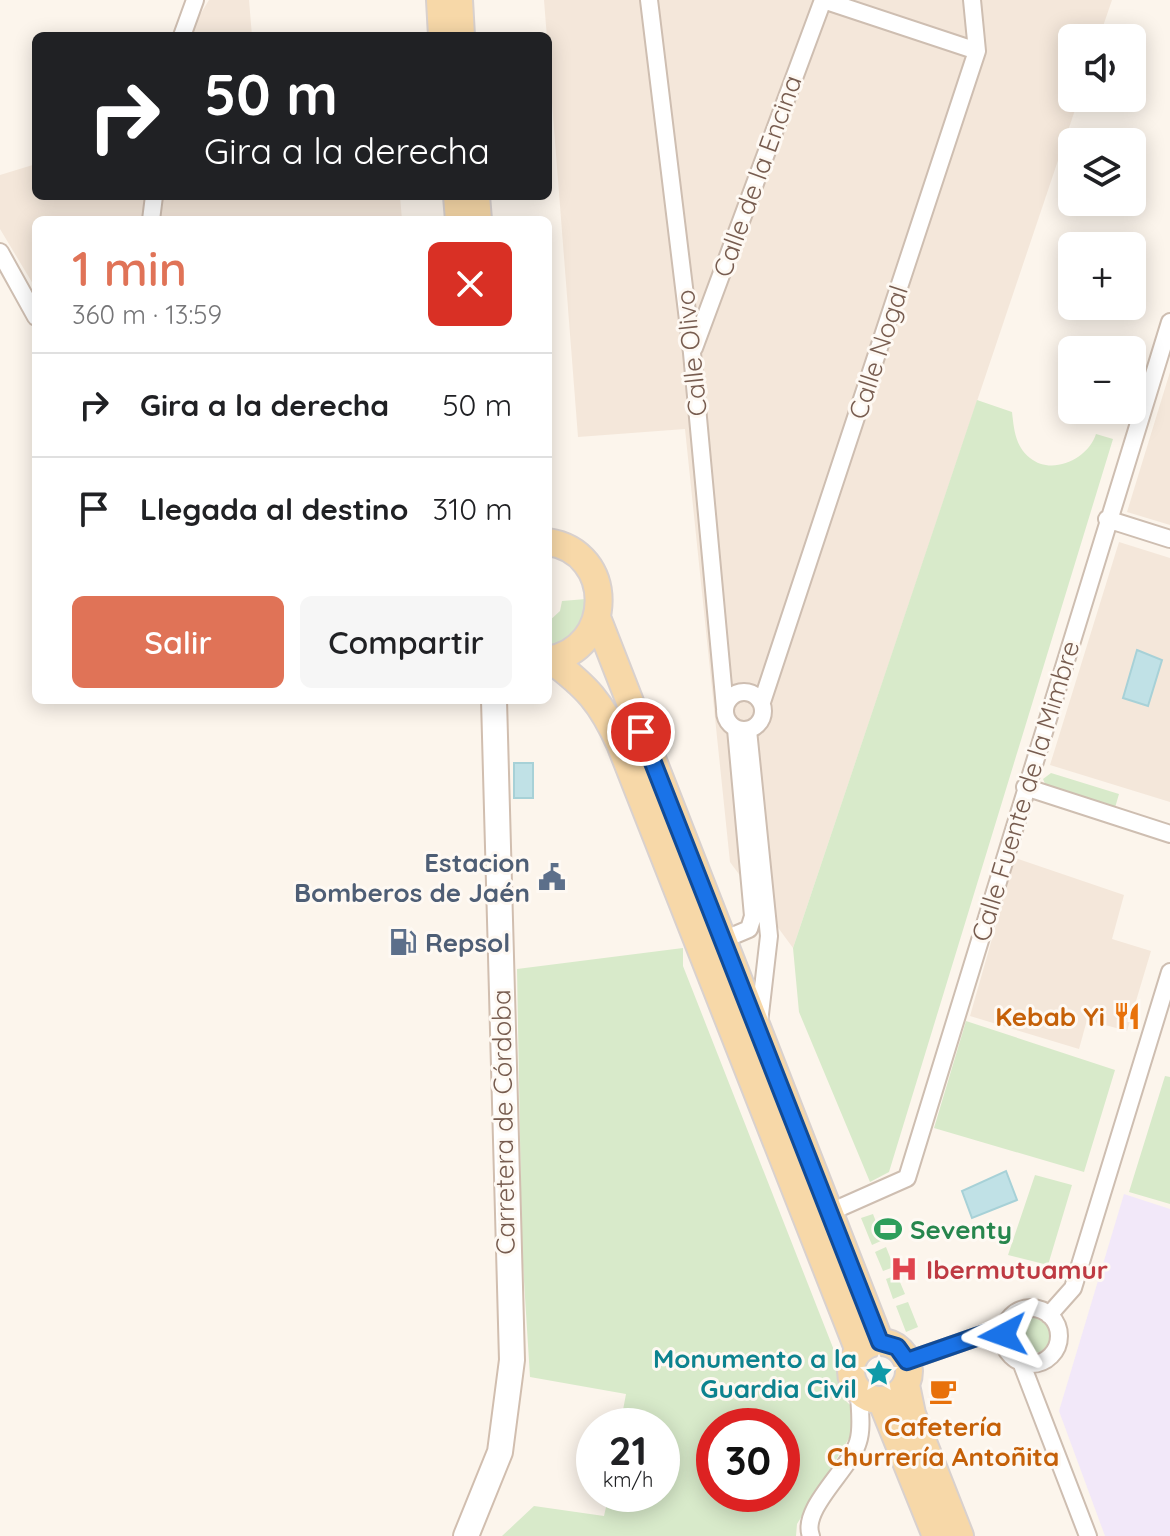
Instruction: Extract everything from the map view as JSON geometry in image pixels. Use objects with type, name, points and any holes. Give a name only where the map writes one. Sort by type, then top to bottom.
[{"type":"main road","points":[[440,0],[442,32]]},
{"type":"main road","points":[[459,0],[461,32]]},
{"type":"main road","points":[[552,541],[582,559],[598,582],[601,601],[598,620],[589,636],[576,650],[552,659]]},
{"type":"main road","points":[[598,620],[828,1213],[870,1347]]},
{"type":"main road","points":[[552,662],[587,687],[604,709],[870,1347]]},
{"type":"main road","name":"Carretera de Córdoba","points":[[466,1536],[500,1452],[512,1360],[494,704]]},
{"type":"main road","points":[[870,1347],[897,1347],[906,1373],[912,1414],[960,1536]]},
{"type":"main road","points":[[870,1347],[851,1375],[870,1396],[936,1536]]},
{"type":"main road","points":[[870,1396],[895,1396],[906,1373]]},
{"type":"street","points":[[183,32],[195,0]]},
{"type":"street","name":"Calle Olivo","points":[[649,0],[692,353],[725,708]]},
{"type":"street","points":[[823,0],[977,51]]},
{"type":"street","name":"Calle de la Encina","points":[[692,353],[823,0]]},
{"type":"street","name":"Calle Nogal","points":[[762,702],[977,51],[972,0]]},
{"type":"street","points":[[0,252],[32,310]]},
{"type":"street","name":"Calle Fuente de la Mimbre","points":[[828,1213],[907,1178],[1170,322]]},
{"type":"street","points":[[1107,519],[1170,539]]},
{"type":"street","points":[[742,730],[759,725],[764,714],[762,702],[753,693],[741,691],[730,697],[725,708],[727,720],[742,730],[769,936],[758,1030]]},
{"type":"street","points":[[723,940],[749,929],[753,916],[742,730]]},
{"type":"street","points":[[1025,787],[1170,834]]},
{"type":"street","points":[[1049,1315],[1073,1288],[1170,972]]},
{"type":"street","points":[[906,1373],[1005,1327],[1024,1309],[1033,1308],[1049,1315],[1059,1338],[1053,1354],[1038,1363],[1021,1362]]},
{"type":"street","points":[[1005,1327],[1008,1351],[1021,1362],[1088,1536]]},
{"type":"street","points":[[811,1536],[808,1530],[813,1514],[858,1442],[870,1396]]},
{"type":"shaded area","points":[[209,0],[249,0],[252,32],[189,32]]},
{"type":"shaded area","points":[[544,0],[1112,0],[1104,24],[1058,24],[1058,112],[1074,112],[1069,128],[1058,128],[1058,160],[793,948],[730,862],[685,429],[578,437],[552,103],[552,32],[546,32]]},
{"type":"shaded area","points":[[32,165],[32,200],[400,200],[402,216],[32,216],[32,282],[0,229],[0,175]]},
{"type":"shaded area","points":[[1170,372],[1170,525],[1127,512]]},
{"type":"shaded area","points":[[1119,542],[1170,558],[1170,802],[1050,765]]},
{"type":"shaded area","points":[[1015,858],[1124,895],[1112,939],[1151,951],[1127,1031],[1087,1020],[1079,1049],[970,1016]]},
{"type":"shaded area","points":[[1124,1194],[1170,1209],[1170,1536],[1105,1536],[1059,1411]]},
{"type":"green space","points":[[977,400],[1012,412],[1018,443],[1030,458],[1039,463],[1058,465],[1068,462],[1085,451],[1096,434],[1113,439],[889,1172],[870,1182],[799,1012],[793,948]]},
{"type":"green space","points":[[586,599],[576,630],[552,644],[552,618],[560,611],[562,601]]},
{"type":"green space","points":[[1051,773],[1119,794],[1114,811],[1046,786],[1043,779]]},
{"type":"green space","points":[[683,948],[683,966],[839,1363],[841,1394],[854,1407],[854,1430],[797,1524],[796,1536],[502,1536],[534,1506],[604,1516],[605,1512],[680,1512],[680,1408],[623,1408],[626,1394],[530,1377],[522,1249],[517,969]]},
{"type":"green space","points":[[966,1021],[1115,1070],[1084,1172],[934,1128]]},
{"type":"green space","points":[[1165,1076],[1170,1077],[1170,1204],[1129,1192]]},
{"type":"green space","points":[[1035,1175],[1072,1185],[1048,1265],[1008,1255]]},
{"type":"green space","points":[[873,1214],[883,1240],[872,1245],[861,1218]]},
{"type":"green space","points":[[886,1247],[894,1267],[883,1271],[875,1252]]},
{"type":"green space","points":[[897,1275],[905,1294],[893,1299],[886,1279]]},
{"type":"green space","points":[[908,1302],[918,1327],[906,1332],[896,1306]]},
{"type":"green space","points":[[1033,1317],[1046,1322],[1051,1335],[1046,1348],[1033,1353],[1020,1348],[1015,1335],[1020,1322]]},
{"type":"water","points":[[1137,650],[1162,660],[1148,706],[1123,698]]},
{"type":"water","points":[[514,763],[533,763],[533,798],[514,798]]},
{"type":"water","points":[[1006,1171],[1017,1200],[972,1218],[962,1191]]},
{"type":"place","name":"Estacion Bomberos de Jaén","points":[[552,877]]},
{"type":"place","name":"Repsol","points":[[403,942]]},
{"type":"place","name":"Kebab Yi","points":[[1127,1016]]},
{"type":"place","name":"Seventy","points":[[888,1229]]},
{"type":"place","name":"Ibermutuamur","points":[[904,1269]]},
{"type":"place","name":"Monumento a la Guardia Civil","points":[[879,1373]]},
{"type":"place","name":"Cafetería Churrería Antoñita","points":[[943,1391]]},
{"type":"route","points":[[641,732],[880,1342],[897,1347],[907,1361],[1005,1327],[1003,1335]]}]
